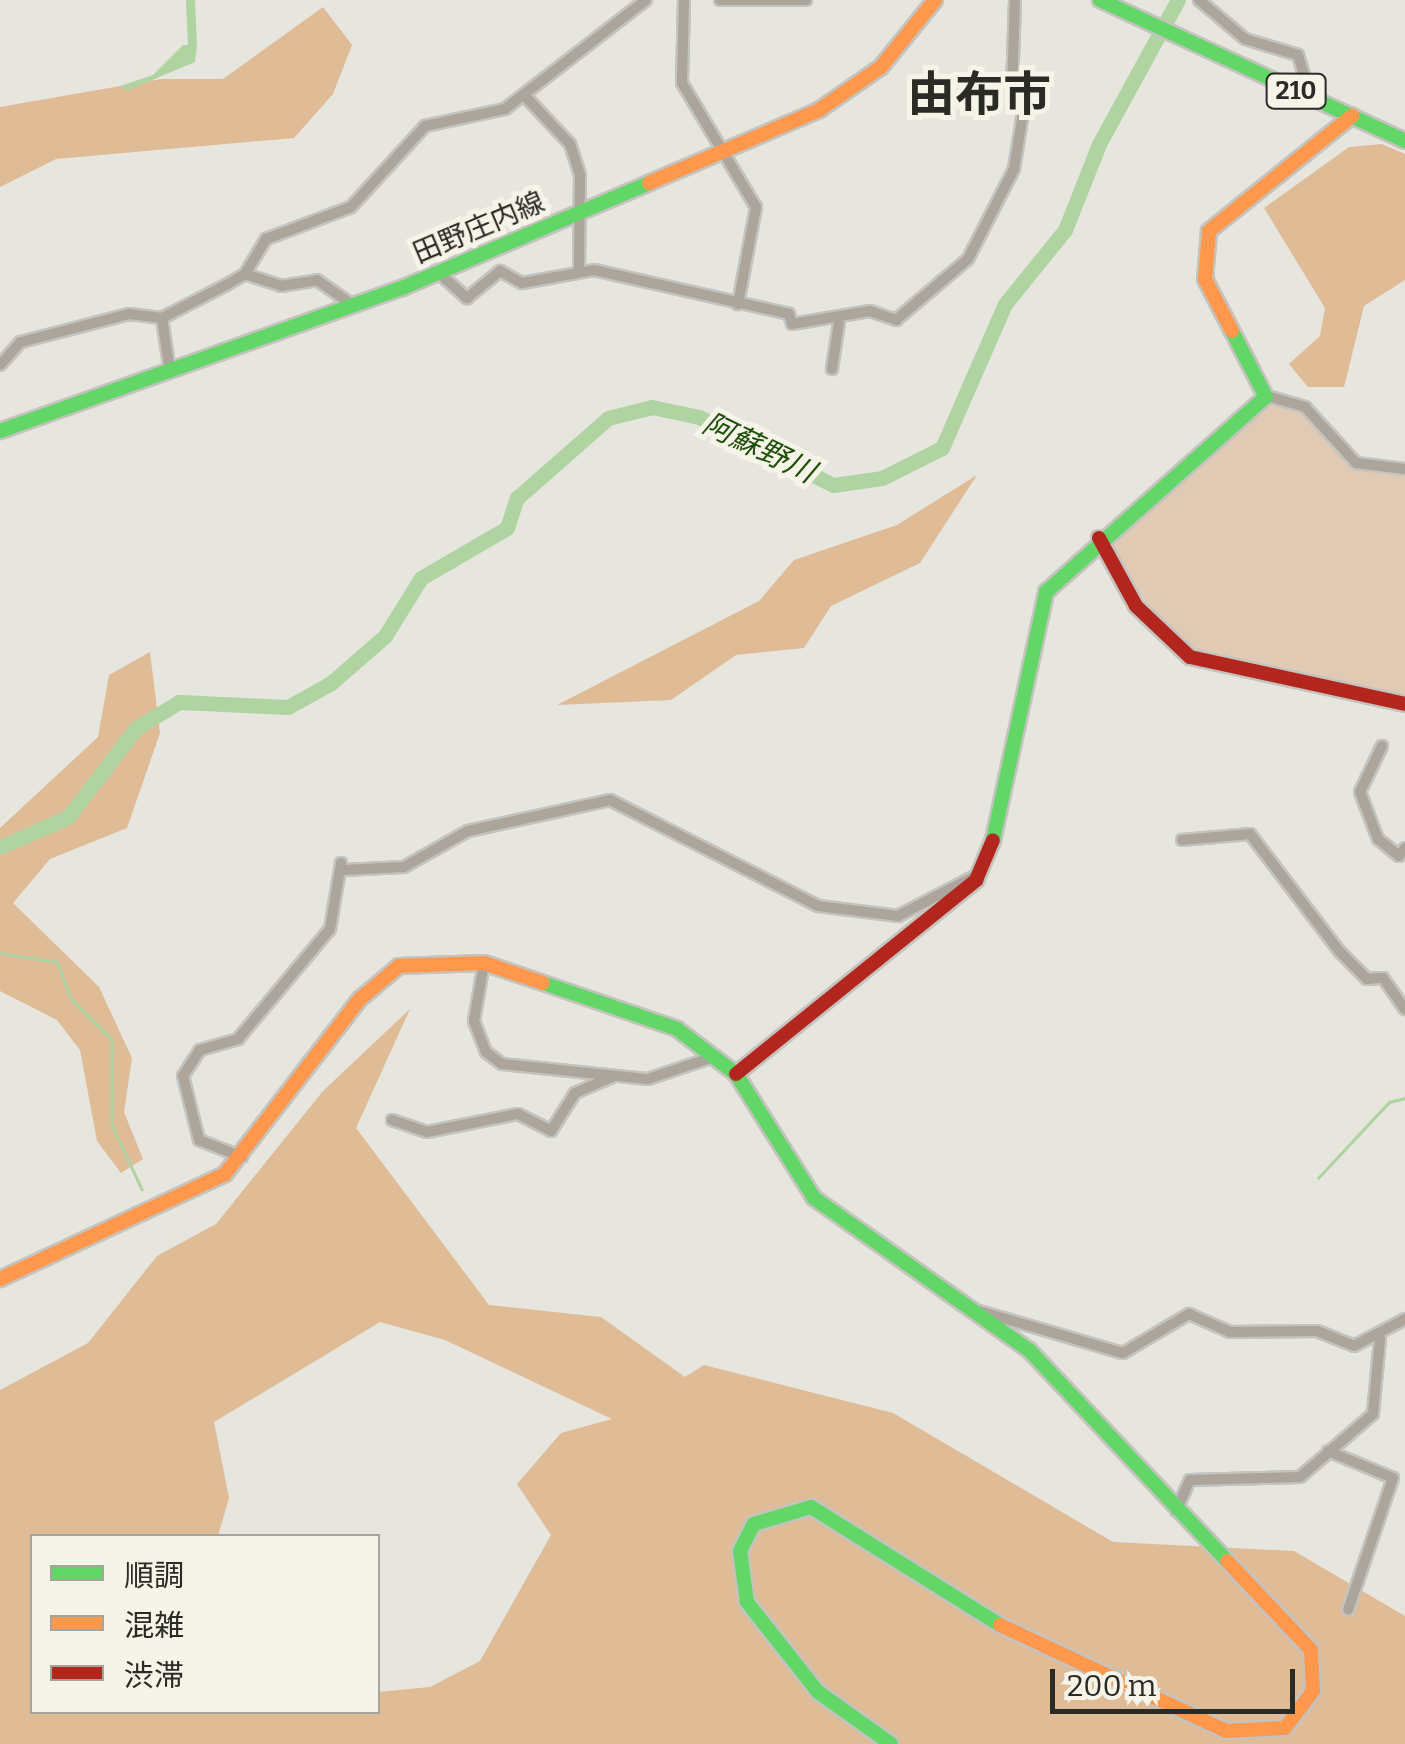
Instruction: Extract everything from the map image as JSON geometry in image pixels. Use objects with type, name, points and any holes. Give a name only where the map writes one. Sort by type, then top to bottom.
[{"type":"main road","name":"210","points":[[1100,0],[1405,141]]},
{"type":"main road","name":"田野庄内線","points":[[0,431],[440,273],[850,93],[928,2]]},
{"type":"main road","points":[[736,1074],[932,924],[979,874],[996,834],[1038,613],[1066,566],[1267,396],[1205,279],[1208,235],[1352,116]]},
{"type":"main road","points":[[1099,538],[1136,606],[1190,657],[1405,704]]},
{"type":"main road","points":[[0,1279],[180,1199],[243,1157],[379,980],[423,959],[484,964],[645,1015],[717,1056],[736,1074],[814,1198],[1029,1350],[1176,1511],[1311,1650],[1314,1691],[1285,1728],[1261,1736],[1197,1720],[1004,1628],[811,1508],[786,1508],[754,1524],[738,1569],[747,1602],[818,1692],[891,1744]]},
{"type":"street","points":[[0,365],[32,338],[129,314],[162,318],[245,274],[266,238],[351,206],[424,126],[488,116],[524,95],[646,0]]},
{"type":"street","points":[[684,0],[682,82],[728,149],[756,207],[738,304]]},
{"type":"street","points":[[720,0],[806,0]]},
{"type":"street","points":[[440,273],[467,298],[500,271],[522,283],[578,270],[789,314],[792,324],[839,322],[870,311],[896,320],[968,259],[1018,154],[1016,0]]},
{"type":"street","points":[[1199,0],[1245,39],[1298,55],[1311,98]]},
{"type":"street","points":[[524,95],[570,144],[580,212],[578,270]]},
{"type":"street","points":[[245,274],[280,286],[317,280],[354,306]]},
{"type":"street","points":[[162,318],[170,372]]},
{"type":"street","points":[[832,370],[839,322]]},
{"type":"street","points":[[1267,396],[1305,407],[1350,460],[1405,469]]},
{"type":"street","points":[[1382,746],[1360,792],[1378,839],[1399,856],[1405,848]]},
{"type":"street","points":[[243,1157],[199,1140],[183,1076],[200,1050],[238,1039],[330,930],[342,866],[404,867],[468,831],[610,800],[818,906],[898,916],[979,874]]},
{"type":"street","points":[[1182,840],[1250,834],[1340,952],[1367,979],[1384,978],[1405,1009]]},
{"type":"street","points":[[484,964],[474,1020],[486,1052],[502,1064],[648,1078],[717,1056]]},
{"type":"street","points":[[392,1120],[427,1132],[518,1114],[551,1131],[575,1093],[613,1076]]},
{"type":"street","points":[[976,1310],[1122,1353],[1189,1314],[1230,1332],[1318,1331],[1354,1346],[1403,1325]]},
{"type":"street","points":[[1176,1511],[1190,1480],[1300,1477],[1373,1414],[1380,1338]]},
{"type":"street","points":[[1328,1451],[1393,1478],[1348,1610]]},
{"type":"shaded area","points":[[323,7],[352,45],[333,94],[294,138],[56,159],[0,187],[0,107],[161,79],[223,79]]},
{"type":"shaded area","points":[[183,45],[197,45],[195,62],[126,91],[120,86],[153,75]]},
{"type":"shaded area","points":[[1382,144],[1405,154],[1405,280],[1364,306],[1344,387],[1308,387],[1289,364],[1320,336],[1325,308],[1264,208],[1349,147]]},
{"type":"shaded area","points":[[1290,402],[1348,464],[1405,472],[1405,699],[1197,650],[1150,609],[1113,549],[1112,533],[1273,403]]},
{"type":"shaded area","points":[[977,475],[920,563],[831,606],[804,648],[736,655],[671,700],[557,705],[759,601],[794,560],[897,525]]},
{"type":"shaded area","points":[[150,652],[160,733],[127,828],[50,859],[13,903],[99,987],[132,1058],[124,1112],[143,1159],[121,1173],[97,1141],[80,1050],[57,1020],[0,991],[0,828],[98,737],[109,675]]},
{"type":"shaded area","points":[[410,1009],[356,1128],[489,1305],[601,1317],[685,1377],[704,1365],[893,1413],[1113,1542],[1294,1551],[1405,1616],[1405,1744],[0,1744],[0,1390],[88,1343],[157,1256],[216,1224],[323,1091]],"holes":[[[380,1322],[445,1340],[612,1419],[561,1433],[517,1484],[551,1535],[480,1661],[430,1687],[380,1692],[380,1714],[30,1714],[30,1534],[219,1534],[229,1498],[214,1422]]]},
{"type":"waterway","points":[[190,0],[192,45]]},
{"type":"waterway","name":"阿蘇野川","points":[[0,847],[68,817],[136,728],[179,702],[288,707],[331,683],[385,636],[421,578],[507,528],[517,498],[608,418],[652,407],[699,417],[833,485],[882,478],[942,448],[1005,304],[1065,230],[1099,144],[1178,0]]},
{"type":"waterway","points":[[0,953],[57,962],[72,1000],[112,1039],[112,1125],[142,1189]]},
{"type":"waterway","points":[[1318,1178],[1389,1102],[1405,1098]]},
{"type":"traffic: fast","points":[[1100,0],[1405,141]]},
{"type":"traffic: fast","points":[[0,431],[402,288],[649,183]]},
{"type":"traffic: fast","points":[[993,840],[1046,592],[1266,397],[1232,331]]},
{"type":"traffic: fast","points":[[543,983],[677,1029],[736,1074],[814,1198],[1029,1350],[1227,1561]]},
{"type":"traffic: fast","points":[[891,1744],[818,1692],[747,1602],[740,1551],[754,1524],[811,1507],[1000,1625]]},
{"type":"traffic: slow","points":[[649,183],[819,110],[881,67],[935,0]]},
{"type":"traffic: slow","points":[[1232,331],[1205,279],[1209,231],[1352,116]]},
{"type":"traffic: slow","points":[[0,1279],[225,1174],[360,999],[399,966],[484,963],[543,983]]},
{"type":"traffic: slow","points":[[1000,1625],[1226,1731],[1285,1728],[1313,1691],[1311,1650],[1227,1561]]},
{"type":"traffic: jam","points":[[1099,538],[1136,606],[1190,657],[1405,704]]},
{"type":"traffic: jam","points":[[736,1074],[976,880],[993,840]]},
{"type":"district","name":"由布市","points":[[979,96]]}]
